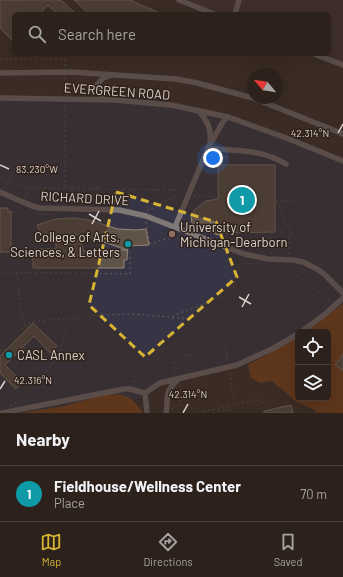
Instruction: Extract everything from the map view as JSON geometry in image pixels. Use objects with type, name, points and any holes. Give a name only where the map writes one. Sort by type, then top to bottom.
[{"type":"street","points":[[179,0],[209,12]]},
{"type":"street","points":[[236,12],[240,0]]},
{"type":"street","points":[[319,56],[343,65]]},
{"type":"street","name":"EVERGREEN ROAD","points":[[0,73],[65,72],[176,79],[197,82],[247,96]]},
{"type":"street","points":[[105,100],[98,90],[97,85],[103,78],[113,75]]},
{"type":"street","name":"EVERGREEN ROAD","points":[[0,98],[65,98],[146,102],[171,105],[228,117],[341,159]]},
{"type":"street","name":"EVERGREEN ROAD","points":[[268,104],[343,134]]},
{"type":"street","points":[[199,111],[208,123],[211,133],[208,148]]},
{"type":"street","points":[[176,230],[208,148],[224,120],[228,117]]},
{"type":"street","points":[[208,148],[267,154],[286,164]]},
{"type":"street","name":"RICHARD DRIVE","points":[[2,190],[32,206],[50,208],[112,209],[127,211],[146,216],[176,230],[256,257],[271,257],[308,264],[324,274],[343,294]]},
{"type":"street","points":[[305,329],[343,298]]},
{"type":"street","points":[[2,413],[124,389],[145,393],[160,383],[237,364],[295,336]]},
{"type":"street","points":[[166,412],[166,397],[168,390],[178,378]]},
{"type":"street","points":[[145,393],[147,413]]},
{"type":"path","points":[[0,59],[65,59],[65,189]]},
{"type":"path","points":[[222,165],[223,158],[232,156],[238,150]]},
{"type":"path","points":[[0,178],[23,187],[31,188],[180,190],[185,193]]},
{"type":"path","points":[[2,190],[10,178]]},
{"type":"path","points":[[24,199],[33,184]]},
{"type":"path","points":[[72,185],[72,205]]},
{"type":"path","points":[[97,185],[97,205]]},
{"type":"path","points":[[147,211],[183,192]]},
{"type":"path","points":[[192,196],[218,197]]},
{"type":"path","points":[[285,256],[289,256],[290,233],[276,201],[294,201]]},
{"type":"path","points":[[11,213],[16,212],[21,206]]},
{"type":"path","points":[[36,212],[41,215],[53,215],[58,212]]},
{"type":"path","points":[[145,219],[150,244],[169,238],[176,230]]},
{"type":"path","points":[[271,232],[271,257]]},
{"type":"path","points":[[0,272],[130,274],[130,250]]},
{"type":"path","points":[[266,254],[271,257]]},
{"type":"path","points":[[171,317],[205,304],[215,298],[225,297],[233,291],[236,273],[239,268],[244,264],[263,263]]},
{"type":"path","points":[[284,264],[343,311]]},
{"type":"path","points":[[72,268],[72,273]]},
{"type":"path","points":[[17,272],[21,316],[27,329]]},
{"type":"path","points":[[0,351],[25,325],[36,321],[131,314],[149,317],[171,317],[172,319],[183,318],[186,321]]},
{"type":"path","points":[[6,407],[23,399],[44,376],[60,351],[67,326],[78,318]]},
{"type":"path","points":[[225,348],[228,363]]},
{"type":"path","points":[[185,413],[180,404],[178,378],[173,367],[176,357],[180,355],[194,355]]},
{"type":"path","points":[[230,370],[235,404]]},
{"type":"path","points":[[133,375],[134,387]]},
{"type":"path","points":[[198,413],[259,400],[264,402],[268,407]]},
{"type":"path","points":[[166,412],[180,404]]},
{"type":"path","points":[[212,410],[213,413],[227,409],[228,413]]},
{"type":"highlighted area","points":[[116,192],[216,222],[237,277],[145,357],[89,305]]},
{"type":"shaded area","points":[[179,0],[343,0],[343,65],[319,56],[331,56],[331,12],[209,12]]},
{"type":"shaded area","name":"University of Michigan-Dearborn","points":[[0,99],[145,103],[209,114],[274,135],[343,163],[343,304],[314,329],[295,329],[295,334],[267,357],[260,354],[242,362],[160,383],[136,401],[108,396],[27,413],[0,413]]},
{"type":"shaded area","points":[[343,304],[343,413],[316,413],[315,410],[296,401],[331,401],[331,329],[308,329]]},
{"type":"shaded area","points":[[295,338],[295,400],[272,381],[260,383],[251,378],[248,365]]},
{"type":"shaded area","points":[[107,394],[128,397],[143,413],[20,413],[64,406]]},
{"type":"building","points":[[0,0],[61,0],[74,12],[55,12],[48,5],[42,11],[43,12],[12,12],[12,40],[0,28]]},
{"type":"building","points":[[74,0],[130,0],[157,12],[87,12]]},
{"type":"building","points":[[218,165],[275,165],[275,232],[219,233],[218,235],[209,231],[214,221],[203,228],[194,226],[191,217],[194,210],[206,201],[218,199]]},
{"type":"building","points":[[0,208],[8,208],[8,212],[11,211],[11,252],[0,252]]},
{"type":"building","name":"College of Arts, Sciences, & Letters","points":[[72,218],[89,220],[118,229],[146,229],[149,245],[128,246],[127,260],[124,260],[124,268],[33,268],[31,250],[56,249],[56,234],[42,238],[37,225],[56,219]],"holes":[[[69,234],[83,235],[127,250],[84,251],[81,243]]]},
{"type":"building","name":"CASL Annex","points":[[33,323],[57,346],[50,353],[34,336],[5,365],[22,382],[16,389],[0,373],[0,356]]},
{"type":"building","points":[[343,354],[343,370],[335,365]]},
{"type":"building","points":[[291,405],[293,413],[264,413],[264,411]]},
{"type":"place","name":"Fieldhouse/Wellness Center","points":[[242,200]]},
{"type":"place","name":"University of Michigan-Dearborn","points":[[172,234]]},
{"type":"place","name":"College of Arts, Sciences, & Letters","points":[[128,244]]},
{"type":"place","name":"CASL Annex","points":[[9,355]]}]
